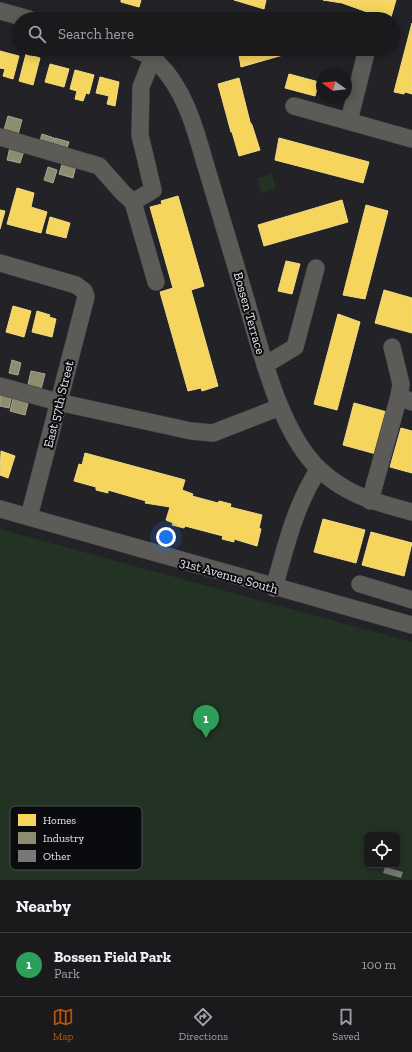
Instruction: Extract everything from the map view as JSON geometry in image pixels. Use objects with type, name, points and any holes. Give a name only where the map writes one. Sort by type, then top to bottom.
[{"type":"street","points":[[0,11],[12,14]]},
{"type":"street","name":"Bossen Terrace","points":[[148,56],[152,58],[172,80],[183,97],[193,123],[265,365],[280,407],[307,456],[319,469],[355,494],[370,501],[412,512]]},
{"type":"street","points":[[349,120],[365,56]]},
{"type":"street","points":[[133,202],[153,190],[140,135],[141,86],[152,58]]},
{"type":"street","points":[[294,106],[349,120],[412,139]]},
{"type":"street","points":[[0,137],[99,166],[133,202],[156,282]]},
{"type":"street","name":"East 57th Street","points":[[0,264],[76,285],[84,291],[86,297],[29,517]]},
{"type":"street","points":[[265,365],[296,347],[316,268]]},
{"type":"street","points":[[370,501],[405,399],[392,347]]},
{"type":"street","points":[[0,386],[58,402],[191,432],[213,433],[280,407]]},
{"type":"street","points":[[274,588],[294,515],[311,481],[319,469]]},
{"type":"street","name":"31st Avenue South","points":[[0,509],[274,588],[412,625]]},
{"type":"street","points":[[360,584],[404,597],[388,619]]},
{"type":"green space","points":[[272,174],[276,188],[261,193],[257,178]]},
{"type":"green space","points":[[0,529],[412,642],[412,880],[0,880]]},
{"type":"building: Homes","points":[[121,0],[141,0],[139,7],[121,2]]},
{"type":"building: Homes","points":[[234,0],[266,0],[264,9]]},
{"type":"building: Homes","points":[[323,0],[396,0],[392,12],[367,12],[342,3]]},
{"type":"building: Homes","points":[[412,23],[412,94],[405,92],[404,94],[394,92]]},
{"type":"building: Homes","points":[[0,51],[12,54],[12,56],[19,56],[13,79],[3,76],[5,69],[0,68]]},
{"type":"building: Homes","points":[[25,56],[40,58],[33,85],[19,81]]},
{"type":"building: Homes","points":[[239,56],[280,56],[241,67]]},
{"type":"building: Homes","points":[[50,64],[69,69],[64,87],[45,82]]},
{"type":"building: Homes","points":[[75,70],[94,75],[89,94],[86,93],[83,101],[75,99],[77,91],[70,89]]},
{"type":"building: Homes","points":[[289,74],[316,81],[315,96],[285,88]]},
{"type":"building: Homes","points":[[100,77],[119,82],[115,106],[107,104],[109,96],[96,93]]},
{"type":"building: Homes","points":[[239,78],[250,122],[260,150],[239,156],[218,84]]},
{"type":"building: Homes","points":[[279,138],[369,162],[363,183],[275,160]]},
{"type":"building: Homes","points":[[17,188],[34,193],[31,207],[47,212],[41,233],[7,224]]},
{"type":"building: Homes","points":[[178,196],[204,286],[191,290],[218,386],[202,391],[201,388],[188,391],[160,292],[173,288],[150,207],[162,204],[161,201]]},
{"type":"building: Homes","points":[[342,200],[348,222],[264,246],[258,225]]},
{"type":"building: Homes","points":[[366,205],[388,211],[365,299],[343,295]]},
{"type":"building: Homes","points":[[0,210],[5,211],[0,229]]},
{"type":"building: Homes","points":[[50,217],[70,223],[66,238],[46,233]]},
{"type":"building: Homes","points":[[286,261],[300,264],[292,294],[278,291]]},
{"type":"building: Homes","points":[[384,290],[412,298],[412,333],[375,323]]},
{"type":"building: Homes","points":[[13,306],[31,311],[24,337],[6,332]]},
{"type":"building: Homes","points":[[37,311],[50,315],[49,317],[56,319],[52,337],[32,332]]},
{"type":"building: Homes","points":[[338,314],[360,322],[337,410],[314,404]]},
{"type":"building: Homes","points":[[354,403],[387,412],[376,454],[343,445]]},
{"type":"building: Homes","points":[[401,428],[412,431],[412,473],[390,467]]},
{"type":"building: Homes","points":[[1,451],[15,456],[8,478],[0,475]]},
{"type":"building: Homes","points":[[85,453],[185,480],[182,490],[193,494],[192,496],[218,503],[219,501],[231,504],[230,507],[262,515],[259,528],[261,529],[257,546],[234,539],[234,542],[222,539],[223,536],[185,526],[184,528],[172,525],[173,523],[166,520],[170,507],[145,503],[146,501],[108,490],[108,493],[96,490],[96,487],[74,481],[79,464],[82,465]]},
{"type":"building: Homes","points":[[323,519],[365,530],[356,563],[314,552]]},
{"type":"building: Homes","points":[[371,532],[412,543],[404,576],[362,565]]},
{"type":"building: Industry","points":[[8,116],[22,120],[18,134],[4,130]]},
{"type":"building: Industry","points":[[42,134],[54,138],[51,147],[39,144]]},
{"type":"building: Industry","points":[[55,138],[69,142],[66,151],[53,147]]},
{"type":"building: Industry","points":[[10,147],[24,151],[20,163],[7,160]]},
{"type":"building: Industry","points":[[63,161],[76,165],[73,178],[59,174]]},
{"type":"building: Industry","points":[[48,167],[57,170],[53,183],[44,180]]},
{"type":"building: Industry","points":[[12,360],[21,363],[18,375],[9,373]]},
{"type":"building: Industry","points":[[31,371],[45,374],[40,393],[27,389]]},
{"type":"building: Industry","points":[[0,392],[12,395],[9,408],[0,406]]},
{"type":"building: Industry","points":[[14,395],[29,399],[25,415],[10,411]]},
{"type":"building: Other","points":[[385,868],[403,872],[401,878],[383,873]]},
{"type":"place","name":"Bossen Field Park","points":[[206,738]]}]
